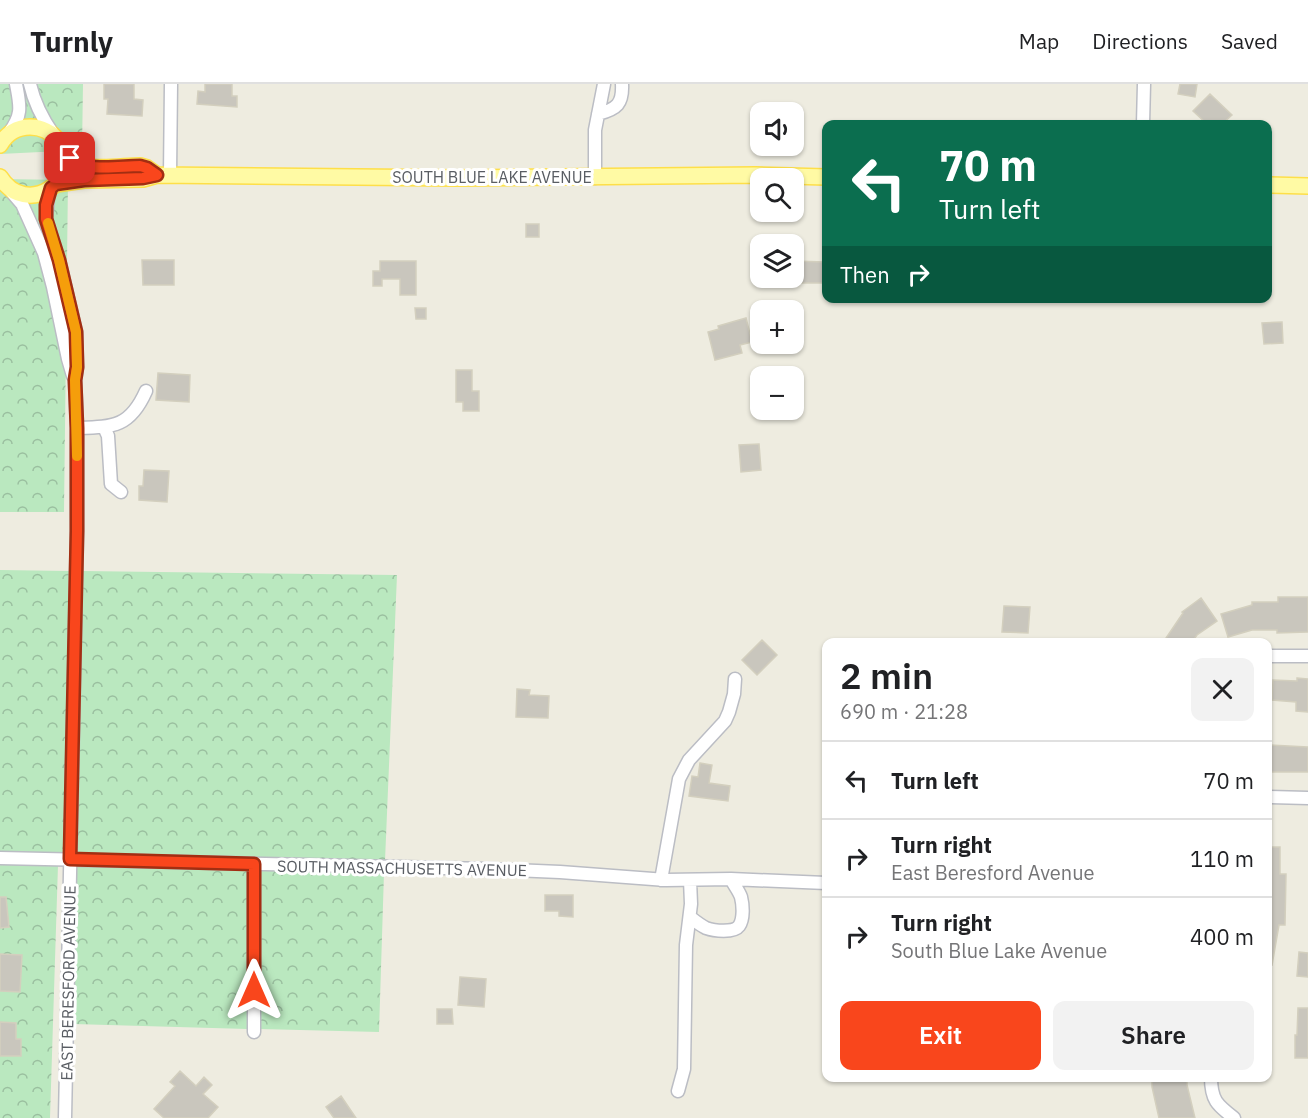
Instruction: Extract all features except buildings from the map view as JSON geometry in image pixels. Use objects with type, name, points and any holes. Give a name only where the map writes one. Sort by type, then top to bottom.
[{"type":"main road","name":"SOUTH BLUE LAKE AVENUE","points":[[3,141],[18,129],[28,126],[38,127],[47,131],[58,141],[76,163],[85,166],[140,166],[163,175]]},
{"type":"main road","points":[[53,186],[61,176],[64,166],[64,155],[58,141]]},
{"type":"main road","name":"SOUTH BLUE LAKE AVENUE","points":[[2,181],[18,194],[29,195],[40,194],[53,186],[84,180],[163,175],[822,177]]},
{"type":"main road","points":[[1272,185],[1308,186]]},
{"type":"street","points":[[3,141],[17,122],[21,108],[16,84]]},
{"type":"street","points":[[30,84],[44,121],[58,141]]},
{"type":"street","points":[[163,175],[171,84]]},
{"type":"street","points":[[596,178],[595,130],[604,84]]},
{"type":"street","points":[[598,114],[620,103],[623,96],[622,84]]},
{"type":"street","points":[[1143,120],[1144,84]]},
{"type":"street","name":"EAST BERESFORD AVENUE","points":[[2,181],[22,204],[44,253],[68,359],[75,380]]},
{"type":"street","name":"EAST BERESFORD AVENUE","points":[[53,186],[46,205],[46,219],[59,260],[76,332],[77,367],[75,380],[76,543],[64,1118]]},
{"type":"street","points":[[77,428],[104,427],[122,423],[132,415],[146,391]]},
{"type":"street","points":[[104,427],[108,436],[111,484],[122,492]]},
{"type":"street","points":[[1272,656],[1308,656]]},
{"type":"street","points":[[661,880],[679,779],[688,760],[725,721],[735,679]]},
{"type":"street","points":[[1272,797],[1308,798]]},
{"type":"street","name":"SOUTH MASSACHUSETTS AVENUE","points":[[0,858],[560,872],[661,880],[731,879],[822,883]]},
{"type":"street","points":[[254,864],[254,1032]]},
{"type":"street","points":[[690,917],[716,931],[736,928],[742,917],[742,907],[740,896],[731,879]]},
{"type":"street","points":[[678,1091],[684,1069],[686,945],[691,904],[690,880]]},
{"type":"street","points":[[1211,1082],[1216,1104],[1234,1118]]},
{"type":"green space","points":[[0,84],[83,84],[82,150],[0,154]]},
{"type":"green space","points":[[0,179],[68,180],[64,512],[0,512]]},
{"type":"green space","points":[[0,570],[69,571],[64,853],[0,852]]},
{"type":"green space","points":[[83,571],[397,575],[385,861],[77,853]]},
{"type":"green space","points":[[0,863],[58,865],[50,1118],[0,1118]]},
{"type":"green space","points":[[77,865],[248,870],[247,1029],[73,1024]]},
{"type":"green space","points":[[261,870],[384,873],[379,1032],[260,1029]]},
{"type":"slow traffic","points":[[48,223],[76,332],[77,456]]},
{"type":"route","points":[[70,158],[85,166],[140,166],[157,175],[56,184],[51,188],[46,205],[46,219],[59,260],[76,332],[77,531],[70,859],[254,864],[254,990]]}]
